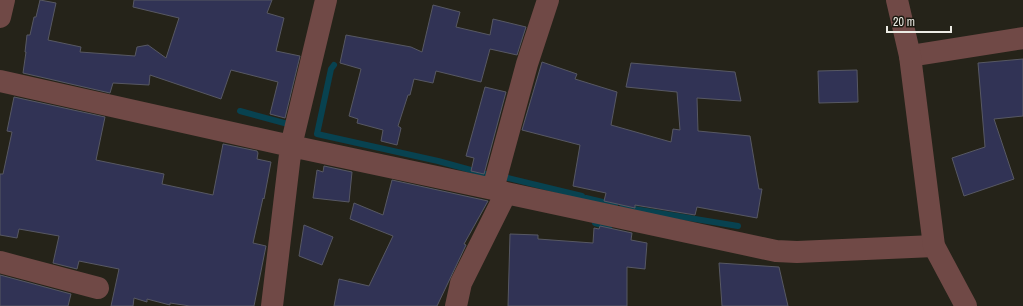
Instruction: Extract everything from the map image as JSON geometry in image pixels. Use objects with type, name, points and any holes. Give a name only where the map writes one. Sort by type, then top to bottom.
[{"type":"street","points":[[0,17],[4,0]]},
{"type":"street","points":[[272,306],[291,146],[326,0]]},
{"type":"street","points":[[456,306],[461,283],[500,191],[527,64],[548,0]]},
{"type":"street","points":[[897,0],[910,56],[934,246],[966,306]]},
{"type":"street","points":[[910,56],[1023,38]]},
{"type":"street","points":[[0,81],[291,146],[776,251],[797,252],[934,246]]},
{"type":"street","points":[[0,262],[98,288]]},
{"type":"building","points":[[40,0],[56,3],[48,40],[81,47],[80,52],[135,56],[137,47],[148,45],[166,58],[179,18],[133,7],[134,0],[272,0],[267,13],[284,18],[276,51],[300,56],[285,118],[270,114],[278,82],[231,70],[221,99],[150,75],[149,85],[113,83],[110,93],[23,73],[27,35],[30,35]]},
{"type":"building","points":[[433,5],[460,12],[456,27],[490,35],[493,19],[526,27],[517,55],[490,49],[481,82],[436,71],[433,83],[414,79],[410,95],[408,95],[398,126],[401,128],[397,145],[381,141],[383,130],[357,123],[358,119],[349,116],[361,69],[340,63],[346,35],[411,47],[422,52]]},
{"type":"building","points":[[1023,59],[1023,116],[994,119],[1014,179],[964,196],[952,158],[985,147],[978,63]]},
{"type":"building","points":[[542,62],[577,74],[575,79],[617,92],[611,125],[671,142],[673,129],[680,130],[677,92],[626,87],[631,63],[735,72],[741,101],[697,98],[698,131],[750,136],[759,189],[762,189],[757,218],[697,207],[695,215],[635,205],[635,208],[604,201],[606,193],[573,186],[580,145],[522,130]]},
{"type":"building","points":[[857,70],[858,102],[819,103],[818,71]]},
{"type":"building","points":[[485,87],[506,92],[484,174],[471,171],[474,158],[466,156]]},
{"type":"building","points":[[14,97],[105,117],[96,160],[164,174],[162,184],[213,195],[223,144],[257,151],[257,159],[271,162],[253,243],[266,246],[254,306],[190,306],[170,303],[170,305],[147,299],[147,302],[134,298],[133,306],[111,306],[119,269],[79,261],[77,269],[53,263],[59,236],[19,229],[17,238],[0,235],[0,174],[3,174],[12,132],[7,131]]},
{"type":"building","points":[[324,166],[352,172],[349,202],[313,198],[317,170],[323,172]]},
{"type":"building","points":[[392,180],[488,201],[464,244],[466,245],[437,306],[334,306],[339,279],[369,286],[393,236],[350,219],[354,203],[383,215]]},
{"type":"building","points":[[304,225],[333,237],[322,265],[299,256]]},
{"type":"building","points":[[600,226],[632,233],[631,240],[647,243],[645,269],[627,267],[627,306],[508,306],[510,234],[538,235],[538,239],[593,243],[594,228],[599,229]]},
{"type":"building","points":[[719,263],[779,267],[788,306],[722,306]]},
{"type":"building","points":[[0,275],[71,294],[68,306],[0,306]]},
{"type":"waterway","points":[[334,65],[331,69],[317,134],[438,161],[489,175],[493,174]]},
{"type":"waterway","points":[[240,111],[288,124]]},
{"type":"waterway","points":[[504,177],[582,196]]},
{"type":"waterway","points":[[586,198],[615,205]]},
{"type":"waterway","points":[[622,207],[738,226]]},
{"type":"waterway","points":[[595,223],[609,227]]}]
